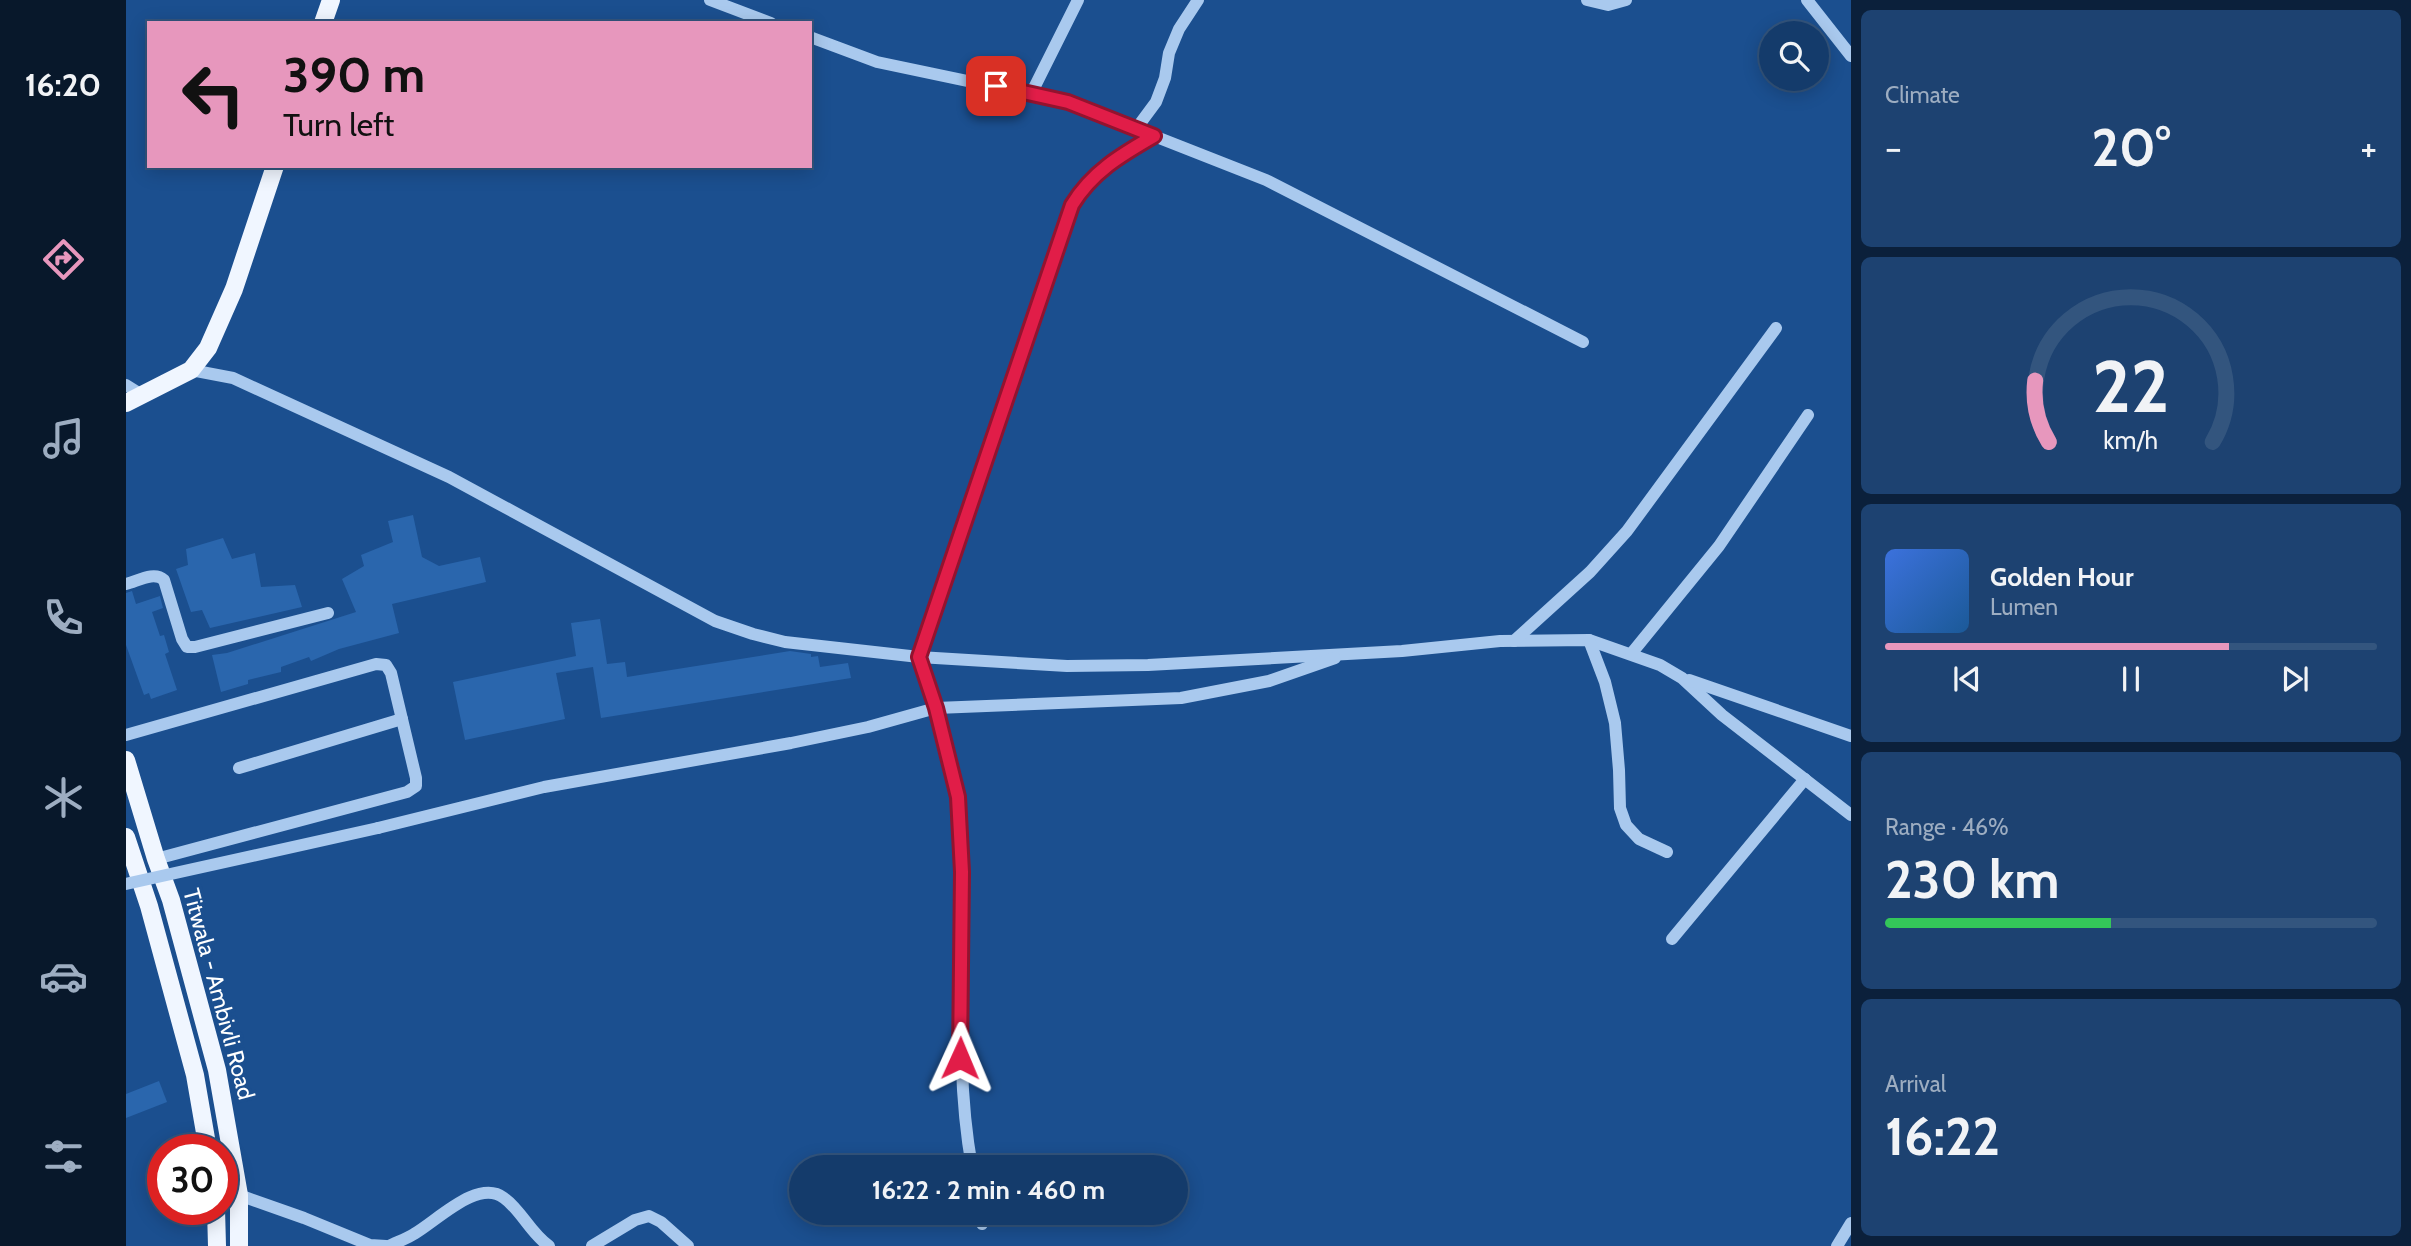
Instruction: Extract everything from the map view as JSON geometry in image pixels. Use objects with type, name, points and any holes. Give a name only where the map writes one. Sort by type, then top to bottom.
[{"type":"main road","points":[[324,21],[331,0]]},
{"type":"main road","points":[[126,403],[191,370],[208,348],[234,289],[274,168]]},
{"type":"main road","name":"Titwala - Ambivli Road","points":[[126,760],[171,900],[217,1070],[224,1134]]},
{"type":"main road","name":"Titwala - Ambivli Road","points":[[126,837],[149,906],[195,1075],[205,1134]]},
{"type":"main road","points":[[216,1225],[217,1246]]},
{"type":"main road","name":"Titwala - Ambivli Road","points":[[236,1225],[239,1246]]},
{"type":"street","points":[[710,0],[766,21]]},
{"type":"street","points":[[1031,94],[1078,0]]},
{"type":"street","points":[[1136,129],[1156,102],[1170,53],[1180,29],[1198,0]]},
{"type":"street","points":[[1587,0],[1608,5],[1626,0]]},
{"type":"street","points":[[1807,0],[1851,56]]},
{"type":"street","points":[[812,38],[877,62],[1068,102],[1266,180],[1583,342]]},
{"type":"street","points":[[970,1155],[960,1058],[962,872],[958,797],[936,708],[919,657],[1072,205],[1083,187],[1103,168],[1154,136]]},
{"type":"street","points":[[1514,641],[1590,572],[1627,531],[1776,328]]},
{"type":"street","points":[[191,370],[233,378],[449,477],[715,621],[785,642],[919,657],[1067,666],[1148,665],[1402,651],[1514,641],[1589,640],[1660,665],[1682,678],[1851,736]]},
{"type":"street","points":[[126,385],[142,395]]},
{"type":"street","points":[[1631,654],[1719,546],[1808,415]]},
{"type":"street","points":[[126,584],[154,575],[160,576],[164,580],[182,639],[187,646],[195,648],[328,613]]},
{"type":"street","points":[[1589,640],[1605,682],[1615,723],[1619,808],[1626,825],[1639,839],[1667,852]]},
{"type":"street","points":[[126,884],[378,828],[544,787],[868,727],[936,708],[1181,698],[1269,681],[1349,653]]},
{"type":"street","points":[[126,735],[376,664],[386,665],[391,673],[416,786],[407,792],[156,859]]},
{"type":"street","points":[[1682,678],[1722,715],[1851,815]]},
{"type":"street","points":[[239,768],[402,719]]},
{"type":"street","points":[[1672,939],[1805,779]]},
{"type":"street","points":[[238,1198],[304,1218],[370,1245],[387,1246],[414,1234],[459,1203],[479,1193],[491,1191],[505,1198],[539,1239],[549,1246]]},
{"type":"street","points":[[592,1246],[635,1220],[649,1216],[688,1246]]},
{"type":"street","points":[[1837,1246],[1851,1223]]},
{"type":"building","points":[[413,515],[422,557],[439,566],[480,557],[486,582],[392,604],[399,633],[339,649],[311,661],[309,657],[281,667],[281,672],[248,680],[248,684],[221,692],[212,655],[227,653],[356,612],[342,579],[364,566],[361,555],[393,542],[388,521]]},
{"type":"building","points":[[223,538],[232,559],[255,553],[261,587],[295,585],[302,607],[210,628],[202,610],[191,612],[176,569],[188,565],[186,549]]},
{"type":"building","points":[[132,591],[136,604],[160,596],[163,608],[152,612],[160,636],[164,635],[169,652],[165,654],[177,690],[151,699],[149,693],[144,695],[126,645],[126,593]]},
{"type":"building","points":[[600,619],[607,664],[625,662],[627,677],[790,651],[811,654],[811,657],[818,656],[820,667],[848,663],[851,678],[601,718],[593,667],[556,673],[565,719],[465,740],[453,682],[576,656],[571,623]]},
{"type":"building","points":[[159,1081],[167,1102],[126,1118],[126,1094]]},
{"type":"route","points":[[960,1058],[962,872],[958,797],[936,708],[919,657],[1072,205],[1083,187],[1103,168],[1154,136],[1068,102],[996,86]]}]
